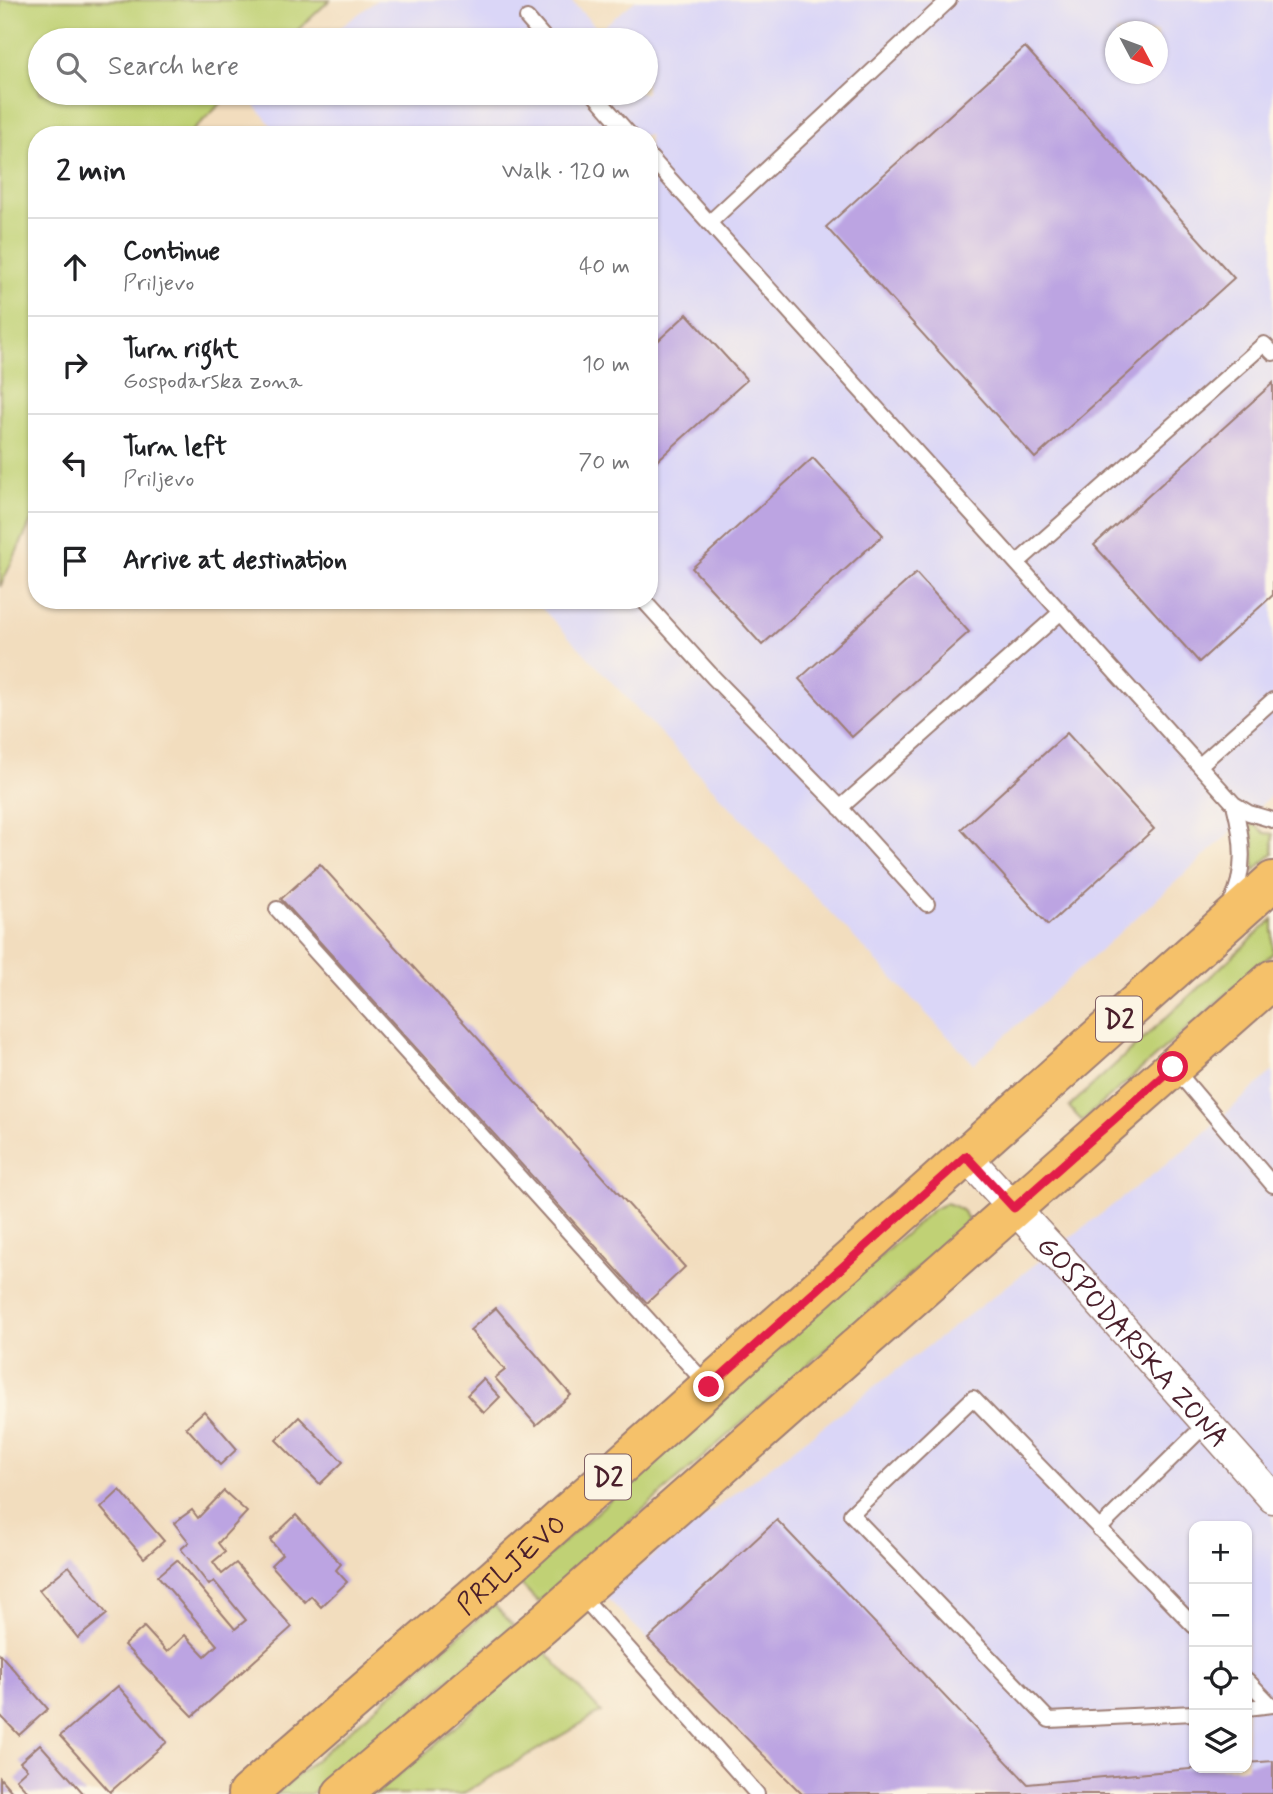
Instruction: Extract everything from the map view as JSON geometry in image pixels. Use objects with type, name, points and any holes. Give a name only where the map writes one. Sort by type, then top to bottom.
[{"type":"main road","name":"PRILJEVO","points":[[247,1794],[496,1577],[1273,881]]},
{"type":"main road","name":"D2","points":[[342,1794],[579,1593],[1273,978]]},
{"type":"street","name":"GOSPODARSKA ZONA","points":[[966,1156],[1273,1498]]},
{"type":"lane","points":[[709,223],[949,0]]},
{"type":"lane","points":[[527,18],[536,28]]},
{"type":"lane","points":[[604,105],[622,126]]},
{"type":"lane","points":[[658,166],[1234,804],[1249,813],[1273,820]]},
{"type":"lane","points":[[1017,563],[1264,344],[1273,354]]},
{"type":"lane","points":[[651,609],[713,677],[841,808],[927,904]]},
{"type":"lane","points":[[841,808],[1061,612]]},
{"type":"lane","points":[[1200,765],[1273,700]]},
{"type":"lane","points":[[1215,933],[1235,895],[1243,857],[1242,833],[1234,804]]},
{"type":"lane","points":[[277,909],[709,1387]]},
{"type":"lane","points":[[1173,1067],[1273,1185]]},
{"type":"lane","points":[[1189,1621],[973,1398],[851,1514],[1049,1720],[1189,1713]]},
{"type":"lane","points":[[1099,1529],[1206,1423]]},
{"type":"lane","points":[[579,1593],[757,1794]]},
{"type":"lane","points":[[1252,1685],[1272,1705]]},
{"type":"lane","points":[[1252,1707],[1272,1705]]},
{"type":"shaded area","points":[[377,0],[570,0],[597,28],[340,28]]},
{"type":"shaded area","points":[[636,0],[1273,0],[1273,794],[974,1064],[543,609],[658,609],[658,126],[272,126],[255,105],[658,105],[658,28],[601,28]]},
{"type":"shaded area","points":[[1273,1071],[1273,1794],[802,1794],[603,1594],[1185,1150]]},
{"type":"green space","points":[[0,0],[330,0],[300,28],[28,28],[28,105],[219,105],[197,126],[28,126],[28,528],[0,587]]},
{"type":"green space","points":[[1250,821],[1265,833],[1273,834],[1273,853],[1254,871],[1254,843]]},
{"type":"green space","points":[[1273,919],[1273,953],[1082,1121],[1069,1107]]},
{"type":"green space","points":[[946,1203],[959,1208],[968,1219],[961,1230],[538,1602],[519,1582],[932,1210]]},
{"type":"green space","points":[[494,1605],[513,1625],[311,1794],[276,1794]]},
{"type":"green space","points":[[543,1649],[601,1712],[462,1794],[375,1794],[422,1756]]},
{"type":"building","points":[[1025,47],[1234,278],[1035,458],[826,227]]},
{"type":"building","points":[[687,314],[747,380],[658,460],[658,341]]},
{"type":"building","points":[[1273,383],[1273,595],[1199,662],[1094,545]]},
{"type":"building","points":[[813,458],[883,535],[762,645],[692,568]]},
{"type":"building","points":[[916,573],[969,632],[852,737],[799,679]]},
{"type":"building","points":[[1067,733],[1154,829],[1048,925],[961,829]]},
{"type":"building","points":[[320,864],[685,1267],[647,1303],[281,899]]},
{"type":"building","points":[[496,1308],[571,1395],[536,1425],[495,1378],[505,1370],[470,1330]]},
{"type":"building","points":[[483,1379],[500,1397],[484,1413],[467,1395]]},
{"type":"building","points":[[204,1411],[237,1449],[220,1465],[186,1427]]},
{"type":"building","points":[[299,1417],[343,1462],[320,1484],[276,1440]]},
{"type":"building","points":[[120,1490],[164,1541],[144,1558],[101,1508]]},
{"type":"building","points":[[224,1491],[247,1512],[218,1543],[225,1552],[213,1562],[222,1574],[236,1563],[292,1627],[193,1716],[124,1645],[144,1627],[167,1652],[185,1635],[205,1656],[217,1645],[158,1576],[177,1560],[235,1629],[246,1620],[214,1581],[209,1585],[181,1549],[189,1542],[174,1523],[192,1510],[198,1518]]},
{"type":"building","points":[[296,1515],[341,1564],[336,1570],[347,1582],[321,1607],[311,1596],[305,1602],[271,1565],[282,1554],[270,1540]]},
{"type":"building","points":[[777,1520],[1028,1784],[1189,1769],[1189,1773],[1252,1773],[1252,1763],[1273,1761],[1273,1794],[802,1794],[648,1639]]},
{"type":"building","points":[[69,1566],[107,1614],[78,1638],[39,1590]]},
{"type":"building","points":[[0,1654],[48,1709],[19,1735],[0,1715]]},
{"type":"building","points":[[118,1686],[167,1742],[110,1792],[60,1736]]},
{"type":"building","points":[[40,1744],[84,1794],[30,1794],[16,1779],[27,1769],[20,1762]]},
{"type":"building","points":[[0,1778],[14,1794],[0,1794]]},
{"type":"route","points":[[709,1387],[966,1156],[1014,1208],[1173,1067]]}]
